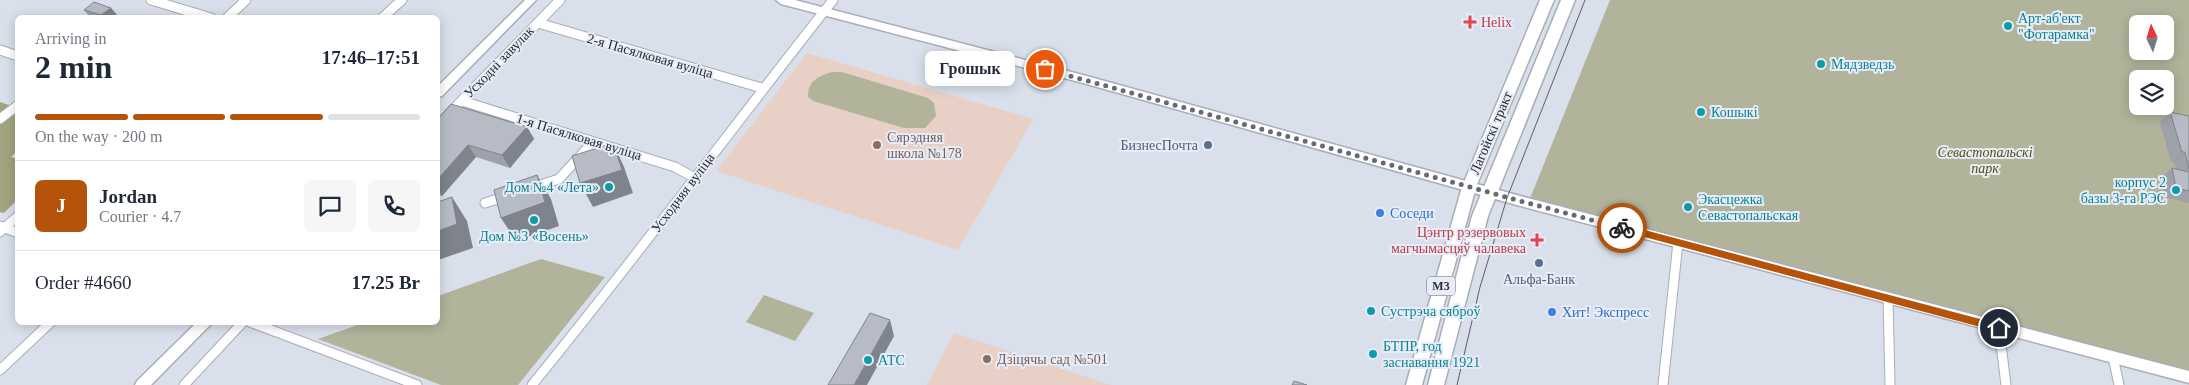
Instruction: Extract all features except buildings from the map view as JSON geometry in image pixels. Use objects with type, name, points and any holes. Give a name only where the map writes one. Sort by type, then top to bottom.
[{"type":"main road","points":[[440,91],[530,0]]},
{"type":"main road","points":[[781,0],[1083,79],[1469,187],[2189,377]]},
{"type":"main road","name":"Лагойскі тракт","points":[[1414,385],[1469,187],[1547,0]]},
{"type":"main road","name":"Лагойскі тракт","points":[[1436,385],[1480,216],[1568,0]]},
{"type":"main road","points":[[142,385],[203,325]]},
{"type":"street","points":[[151,0],[201,15]]},
{"type":"street","points":[[230,15],[246,0]]},
{"type":"street","points":[[385,15],[402,0]]},
{"type":"street","name":"Усходні завулак","points":[[440,122],[560,0]]},
{"type":"street","name":"Усходняя вуліца","points":[[532,385],[611,288],[762,88],[833,0]]},
{"type":"street","name":"2-я Пасялковая вуліца","points":[[538,23],[762,88]]},
{"type":"street","points":[[0,50],[15,55]]},
{"type":"street","name":"1-я Пасялковая вуліца","points":[[462,100],[675,167],[695,178]]},
{"type":"street","points":[[0,119],[15,107]]},
{"type":"street","points":[[522,191],[559,179],[594,142]]},
{"type":"street","points":[[485,203],[513,194]]},
{"type":"street","points":[[2,228],[15,218]]},
{"type":"street","points":[[2,228],[15,232]]},
{"type":"street","points":[[1663,385],[1678,242]]},
{"type":"street","points":[[1888,298],[1890,385]]},
{"type":"street","points":[[0,370],[48,325]]},
{"type":"street","points":[[184,385],[240,325]]},
{"type":"street","points":[[258,325],[417,385]]},
{"type":"street","points":[[1999,328],[2006,385]]},
{"type":"street","points":[[2113,357],[2119,385]]},
{"type":"shaded area","name":"Сярэдняя школа №178","points":[[807,53],[1033,119],[958,250],[716,171]]},
{"type":"shaded area","name":"Дзіцячы сад №501","points":[[954,333],[1111,385],[927,385]]},
{"type":"green space","name":"Севастопальскі парк","points":[[1610,0],[2189,0],[2189,376],[1529,201]]},
{"type":"green space","points":[[833,72],[842,72],[928,98],[934,103],[936,116],[925,128],[904,128],[813,101],[808,97],[808,91],[815,80]]},
{"type":"green space","points":[[0,102],[15,107],[15,153],[11,157],[15,158],[15,202],[4,213],[0,212]]},
{"type":"green space","points":[[541,259],[605,277],[518,385],[441,385],[318,339],[357,325],[440,325],[440,295]]},
{"type":"green space","points":[[764,295],[814,313],[795,341],[746,322]]},
{"type":"tram line","points":[[1457,385],[1480,287],[1507,198],[1585,0]]},
{"type":"way so far","points":[[1045,69],[1622,228]]},
{"type":"place","name":"Helix","points":[[1470,22]]},
{"type":"place","name":"Арт-аб'ект \"Фотарамка\"","points":[[2008,26]]},
{"type":"place","name":"Мядзведзь","points":[[1821,64]]},
{"type":"place","name":"Грошык","points":[[1045,69]]},
{"type":"place","name":"Кошыкі","points":[[1701,112]]},
{"type":"place","name":"Сярэдняя школа №178","points":[[877,145]]},
{"type":"place","name":"БизнесПочта","points":[[1208,145]]},
{"type":"place","name":"Дом №4 «Лета»","points":[[609,187]]},
{"type":"place","name":"корпус 2 базы 3-га РЭС","points":[[2176,190]]},
{"type":"place","name":"Экасцежка Севастопальская","points":[[1688,207]]},
{"type":"place","name":"Соседи","points":[[1380,213]]},
{"type":"place","name":"Дом №3 «Восень»","points":[[534,220]]},
{"type":"place","name":"Цэнтр рэзервовых магчымасцяў чалавека","points":[[1537,240]]},
{"type":"place","name":"Альфа-Банк","points":[[1539,263]]},
{"type":"place","name":"Сустрэча сяброў","points":[[1371,311]]},
{"type":"place","name":"Хит! Экспресс","points":[[1552,312]]},
{"type":"place","name":"БТПР, год заснавання 1921","points":[[1373,354]]},
{"type":"place","name":"Дзіцячы сад №501","points":[[987,359]]},
{"type":"place","name":"АТС","points":[[868,360]]},
{"type":"route","points":[[1622,228],[1999,328]]}]
